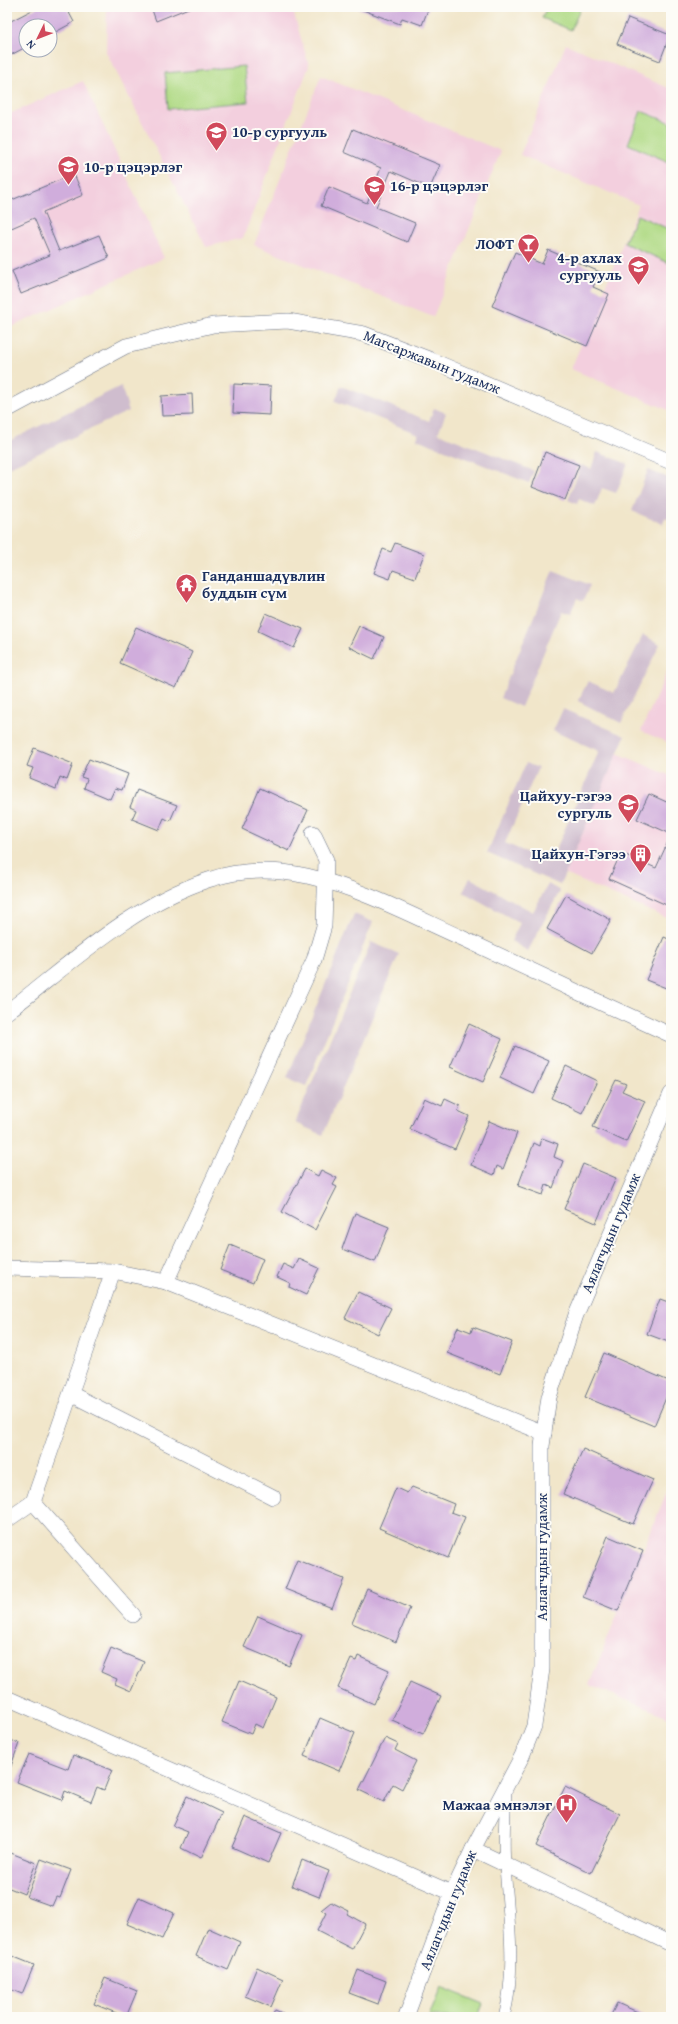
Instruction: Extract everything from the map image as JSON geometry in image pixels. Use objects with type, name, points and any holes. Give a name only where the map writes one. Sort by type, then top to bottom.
[{"type":"street","name":"Магсаржавын гудамж","points":[[7,410],[126,346],[213,325],[288,321],[364,334],[431,360],[671,462]]},
{"type":"street","points":[[166,1282],[314,960],[324,926],[326,860],[312,833]]},
{"type":"street","points":[[7,1012],[124,922],[160,901],[192,886],[228,875],[260,871],[291,873],[326,881],[347,888],[443,929],[671,1035]]},
{"type":"street","name":"Аялагчдын гудамж","points":[[406,2017],[452,1893],[473,1849],[522,1756],[534,1726],[542,1669],[542,1446],[550,1397],[576,1315],[671,1094]]},
{"type":"street","points":[[7,1268],[113,1271],[166,1282],[544,1434]]},
{"type":"street","points":[[7,1520],[33,1502],[113,1271]]},
{"type":"street","points":[[71,1394],[273,1497]]},
{"type":"street","points":[[33,1502],[133,1615]]},
{"type":"street","points":[[7,1698],[452,1893]]},
{"type":"street","points":[[504,2017],[510,1995],[509,1915],[505,1864],[506,1786]]},
{"type":"street","points":[[473,1849],[671,1944]]},
{"type":"shaded area","name":"10-р сургууль","points":[[107,7],[292,7],[309,66],[243,238],[206,247],[106,52]]},
{"type":"shaded area","name":"4-р ахлах сургууль","points":[[566,44],[671,89],[671,411],[571,369],[639,205],[520,155]]},
{"type":"shaded area","name":"16-р цэцэрлэг","points":[[321,76],[501,151],[433,317],[254,245]]},
{"type":"shaded area","name":"10-р цэцэрлэг","points":[[83,81],[164,258],[7,329],[7,115]]},
{"type":"shaded area","points":[[121,386],[129,411],[7,468],[7,442]]},
{"type":"shaded area","points":[[341,386],[429,421],[434,408],[446,413],[438,433],[534,471],[529,483],[417,439],[418,434],[335,401]]},
{"type":"shaded area","points":[[597,452],[628,464],[616,493],[602,488],[595,506],[579,499],[577,504],[568,500],[581,465],[591,469]]},
{"type":"shaded area","points":[[648,470],[671,479],[671,520],[665,518],[663,524],[632,511]]},
{"type":"shaded area","points":[[553,570],[590,585],[583,601],[577,598],[570,614],[561,611],[521,707],[500,698]]},
{"type":"shaded area","points":[[643,635],[660,644],[621,723],[578,701],[588,681],[614,693]]},
{"type":"shaded area","points":[[671,663],[671,744],[641,731]]},
{"type":"shaded area","points":[[563,709],[625,736],[560,885],[487,853],[526,763],[538,768],[505,843],[550,863],[599,751],[553,731]]},
{"type":"shaded area","name":"Цайхуу-гэгээ сургуль","points":[[617,753],[671,776],[671,920],[565,874]]},
{"type":"shaded area","points":[[470,878],[533,912],[548,884],[560,891],[528,951],[511,941],[520,923],[463,892]]},
{"type":"shaded area","points":[[354,914],[373,922],[306,1086],[287,1078]]},
{"type":"shaded area","points":[[371,942],[399,954],[323,1135],[295,1123]]},
{"type":"shaded area","points":[[671,1481],[671,1718],[589,1685]]},
{"type":"green space","points":[[547,7],[581,7],[571,30],[542,18]]},
{"type":"green space","points":[[244,66],[248,102],[168,109],[165,73]]},
{"type":"green space","points":[[641,111],[671,123],[671,163],[628,144]]},
{"type":"green space","points":[[637,215],[671,230],[671,264],[624,243]]},
{"type":"green space","points":[[441,1987],[483,2004],[478,2017],[429,2017]]},
{"type":"building","points":[[38,7],[66,7],[74,22],[58,31],[58,18],[18,18],[18,51],[7,57],[7,23]]},
{"type":"building","points":[[151,7],[191,7],[156,21]]},
{"type":"building","points":[[355,7],[429,7],[422,25],[402,18],[400,24]]},
{"type":"building","points":[[628,18],[670,35],[660,61],[617,44]]},
{"type":"building","points":[[353,129],[440,165],[430,188],[391,171],[376,207],[415,223],[407,242],[321,206],[329,187],[367,203],[381,168],[344,152]]},
{"type":"building","name":"10-р цэцэрлэг","points":[[74,174],[83,195],[43,212],[59,251],[99,235],[109,258],[21,294],[12,271],[50,255],[34,218],[7,230],[7,202]]},
{"type":"building","points":[[548,250],[600,272],[593,287],[609,294],[587,346],[492,306],[515,252],[542,264]]},
{"type":"building","points":[[234,384],[271,386],[270,415],[233,413]]},
{"type":"building","points":[[192,394],[193,415],[162,416],[161,396]]},
{"type":"building","points":[[545,452],[579,465],[565,500],[532,487]]},
{"type":"building","points":[[395,543],[424,554],[415,578],[393,570],[390,579],[374,573],[383,549],[391,552]]},
{"type":"building","points":[[266,613],[303,629],[294,648],[258,631]]},
{"type":"building","points":[[359,626],[384,637],[374,659],[349,647]]},
{"type":"building","points":[[136,627],[192,652],[176,688],[120,663]]},
{"type":"building","points":[[34,748],[73,764],[67,780],[60,777],[56,789],[29,778],[33,768],[27,766]]},
{"type":"building","points":[[89,759],[128,774],[122,790],[115,788],[110,799],[84,788],[87,779],[81,777]]},
{"type":"building","points":[[260,788],[308,810],[289,851],[242,829]]},
{"type":"building","points":[[137,790],[177,805],[170,821],[164,818],[159,830],[132,819],[136,810],[130,807]]},
{"type":"building","name":"Цайхун-Гэгээ","points":[[649,794],[671,804],[671,834],[637,819]]},
{"type":"building","name":"Цайхун-Гэгээ","points":[[671,835],[671,907],[609,879],[621,853],[656,868]]},
{"type":"building","points":[[566,895],[611,920],[592,953],[547,929]]},
{"type":"building","points":[[664,937],[671,940],[671,990],[646,980]]},
{"type":"building","points":[[469,1024],[502,1039],[483,1082],[450,1067]]},
{"type":"building","points":[[515,1046],[549,1061],[534,1094],[500,1078]]},
{"type":"building","points":[[566,1066],[597,1081],[582,1113],[551,1098]]},
{"type":"building","points":[[616,1080],[626,1084],[622,1091],[645,1101],[626,1142],[593,1127]]},
{"type":"building","points":[[424,1098],[442,1106],[445,1099],[460,1106],[458,1111],[469,1116],[455,1149],[410,1129]]},
{"type":"building","points":[[489,1121],[517,1133],[503,1169],[497,1166],[494,1175],[471,1165]]},
{"type":"building","points":[[542,1138],[558,1144],[554,1157],[563,1161],[553,1188],[546,1185],[543,1195],[518,1186],[534,1143],[540,1146]]},
{"type":"building","points":[[583,1164],[616,1178],[596,1223],[564,1209]]},
{"type":"building","points":[[305,1169],[318,1176],[321,1170],[337,1178],[333,1185],[337,1187],[315,1230],[282,1212]]},
{"type":"building","points":[[355,1213],[389,1227],[375,1262],[342,1249]]},
{"type":"building","points":[[230,1245],[263,1259],[253,1283],[220,1270]]},
{"type":"building","points":[[299,1259],[319,1268],[306,1295],[289,1287],[290,1283],[277,1277],[283,1264],[294,1269]]},
{"type":"building","points":[[358,1292],[391,1308],[378,1334],[345,1318]]},
{"type":"building","points":[[660,1299],[671,1303],[671,1343],[647,1334]]},
{"type":"building","points":[[458,1327],[471,1332],[473,1327],[512,1342],[500,1374],[447,1353]]},
{"type":"building","points":[[604,1353],[671,1382],[671,1386],[654,1426],[585,1397]]},
{"type":"building","points":[[583,1449],[653,1480],[633,1524],[563,1494]]},
{"type":"building","points":[[412,1487],[454,1504],[451,1512],[465,1517],[448,1558],[379,1528],[396,1488],[407,1493]]},
{"type":"building","points":[[608,1536],[643,1551],[618,1611],[583,1597]]},
{"type":"building","points":[[297,1560],[344,1579],[332,1608],[285,1589]]},
{"type":"building","points":[[367,1589],[410,1608],[396,1642],[352,1623]]},
{"type":"building","points":[[258,1616],[302,1635],[289,1666],[244,1647]]},
{"type":"building","points":[[111,1648],[144,1662],[131,1691],[115,1684],[117,1679],[101,1672]]},
{"type":"building","points":[[358,1656],[389,1670],[374,1704],[338,1688],[351,1659],[356,1661]]},
{"type":"building","points":[[239,1681],[276,1697],[263,1728],[255,1724],[251,1734],[222,1722]]},
{"type":"building","points":[[410,1682],[441,1696],[423,1734],[392,1720]]},
{"type":"building","points":[[320,1718],[355,1733],[339,1771],[304,1756]]},
{"type":"building","points":[[385,1738],[398,1744],[395,1750],[416,1761],[402,1789],[393,1784],[384,1802],[359,1790]]},
{"type":"building","points":[[7,1739],[19,1743],[10,1769],[7,1768]]},
{"type":"building","points":[[29,1754],[68,1769],[73,1755],[112,1770],[104,1790],[97,1787],[91,1802],[65,1791],[62,1800],[17,1782]]},
{"type":"building","points":[[565,1787],[620,1814],[591,1873],[536,1846]]},
{"type":"building","points":[[187,1796],[222,1813],[201,1858],[181,1848],[188,1832],[173,1826]]},
{"type":"building","points":[[245,1817],[281,1833],[268,1863],[232,1847]]},
{"type":"building","points":[[11,1853],[36,1863],[24,1894],[7,1887],[7,1861]]},
{"type":"building","points":[[41,1859],[71,1870],[60,1898],[56,1897],[52,1906],[27,1897]]},
{"type":"building","points":[[302,1860],[329,1871],[319,1897],[292,1886]]},
{"type":"building","points":[[139,1897],[174,1913],[162,1939],[127,1924]]},
{"type":"building","points":[[331,1902],[349,1911],[347,1914],[365,1924],[352,1949],[317,1931],[326,1913],[321,1910]]},
{"type":"building","points":[[208,1928],[240,1942],[228,1970],[196,1956]]},
{"type":"building","points":[[7,1954],[34,1965],[22,1994],[7,1988]]},
{"type":"building","points":[[257,1967],[283,1979],[271,2007],[245,1996]]},
{"type":"building","points":[[358,1970],[386,1981],[378,2004],[349,1993]]},
{"type":"building","points":[[105,1978],[137,1991],[126,2017],[94,2004]]},
{"type":"building","points":[[617,2003],[649,2017],[610,2017]]},
{"type":"building","points":[[275,2010],[292,2017],[272,2017]]},
{"type":"place","name":"10-р сургууль","points":[[217,152]]},
{"type":"place","name":"10-р цэцэрлэг","points":[[69,186]]},
{"type":"place","name":"16-р цэцэрлэг","points":[[374,206]]},
{"type":"place","name":"ЛОФТ","points":[[529,264]]},
{"type":"place","name":"4-р ахлах сургууль","points":[[638,286]]},
{"type":"place","name":"Ганданшадүвлин буддын сүм","points":[[187,604]]},
{"type":"place","name":"Цайхуу-гэгээ сургуль","points":[[628,824]]},
{"type":"place","name":"Цайхун-Гэгээ","points":[[641,874]]},
{"type":"place","name":"Maжаа эмнэлэг","points":[[567,1824]]}]
